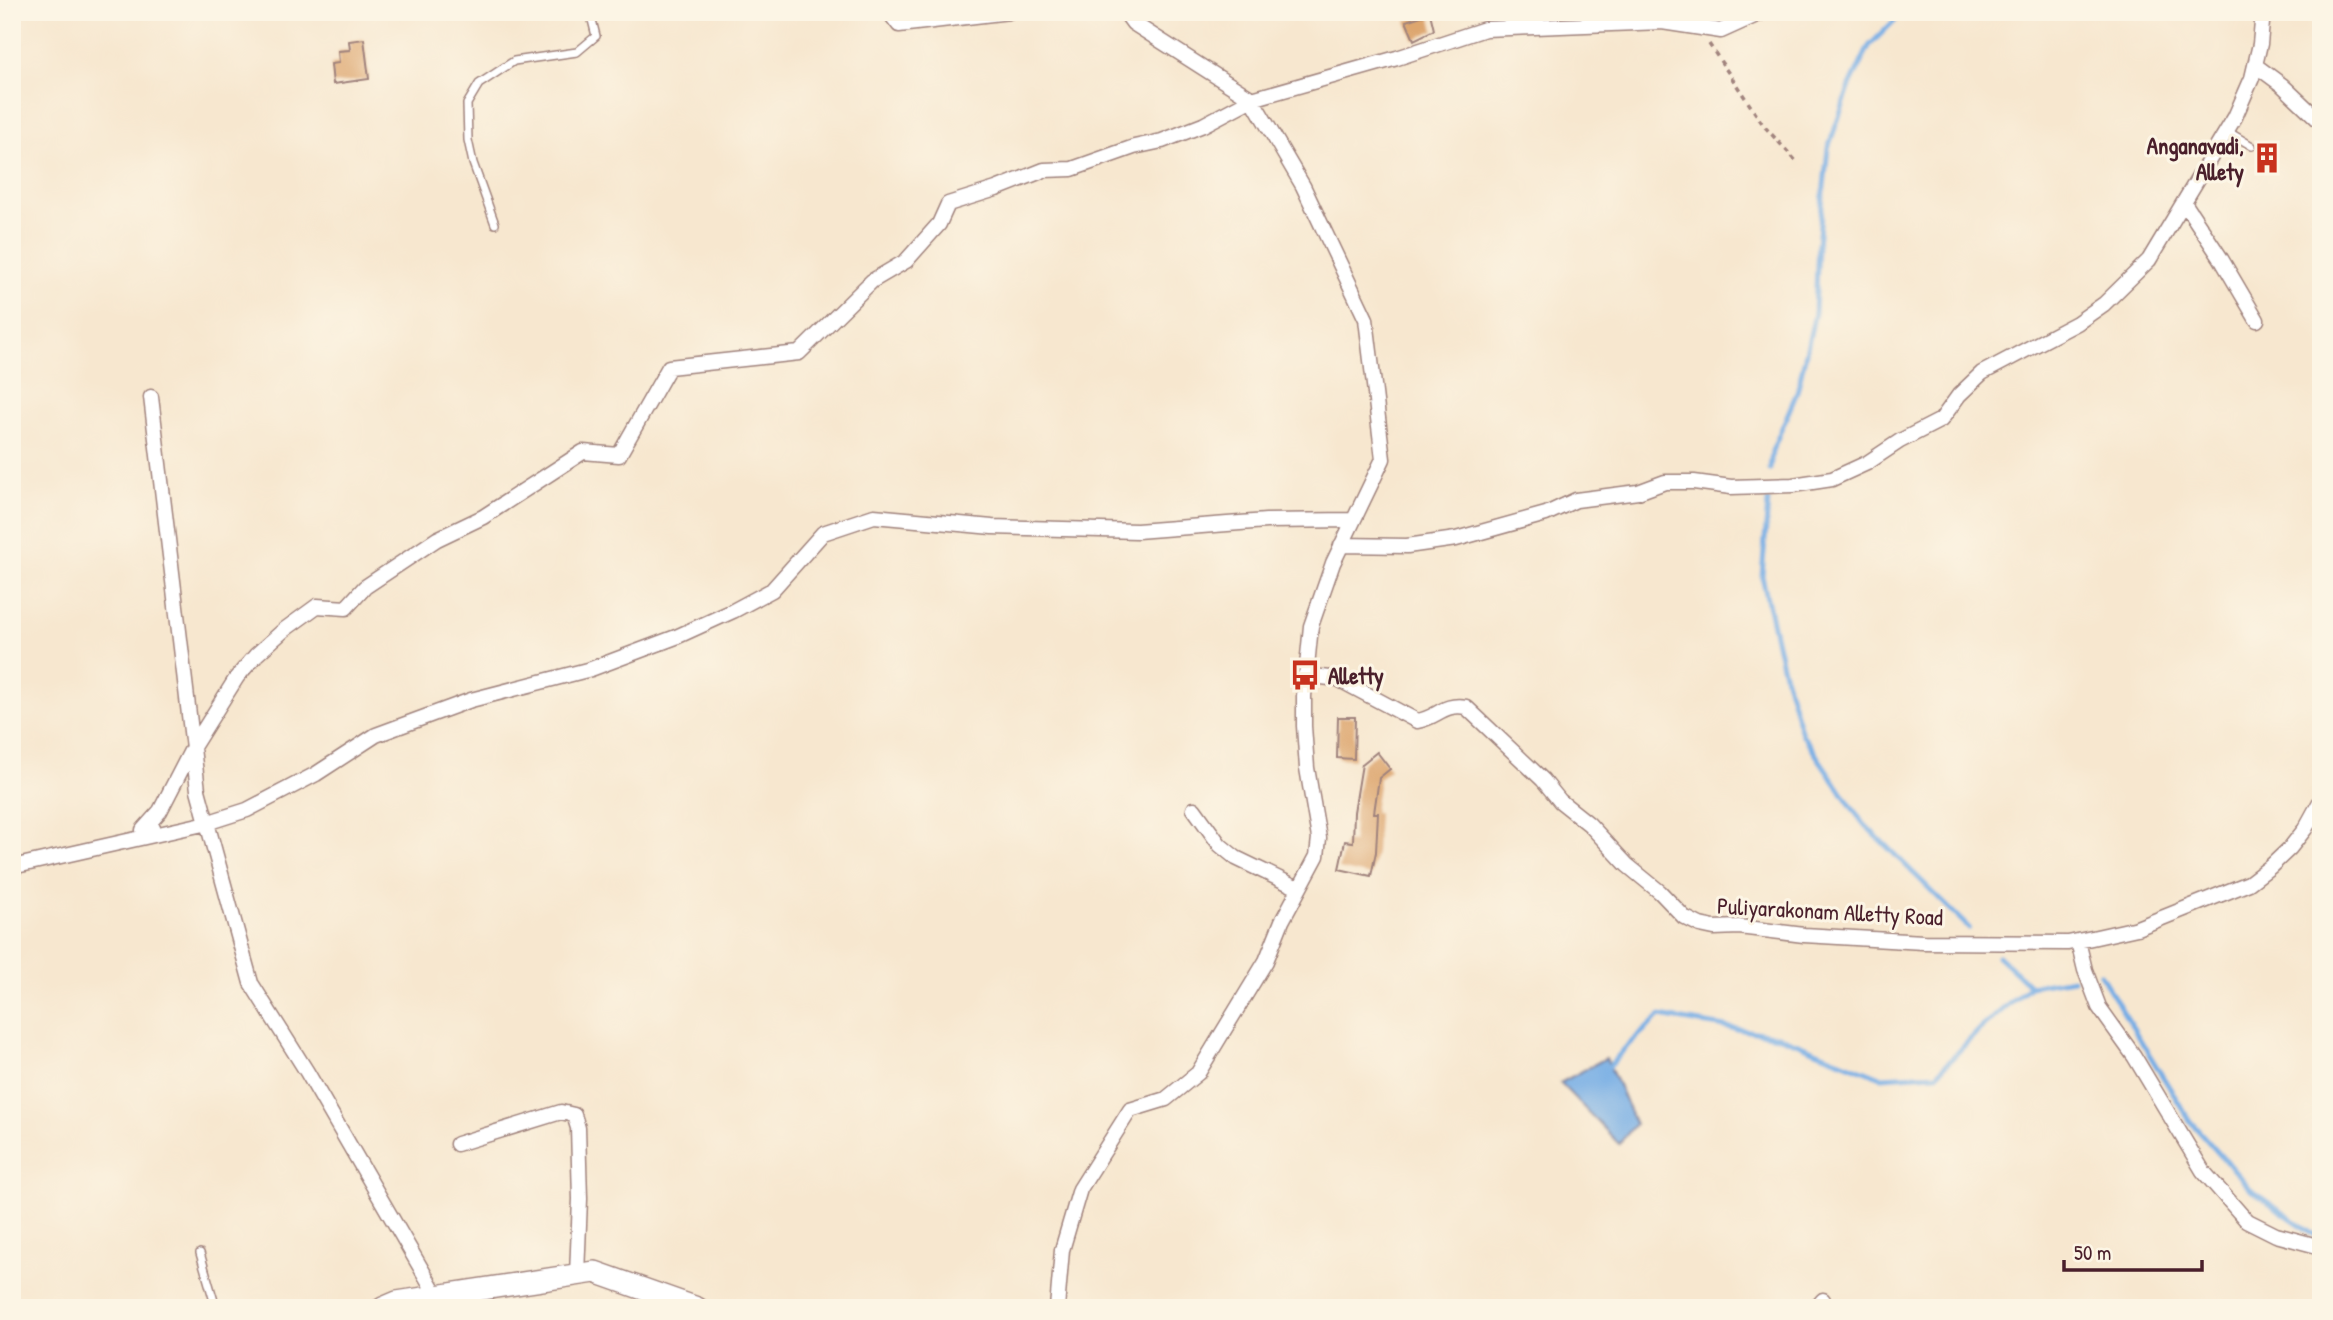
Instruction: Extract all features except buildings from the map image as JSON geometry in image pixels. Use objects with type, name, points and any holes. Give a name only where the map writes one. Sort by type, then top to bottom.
[{"type":"main road","points":[[383,1308],[438,1296],[595,1272],[660,1302],[697,1308]]},
{"type":"street","points":[[889,12],[899,25],[1009,12]]},
{"type":"street","points":[[1057,1308],[1062,1250],[1080,1189],[1130,1110],[1166,1099],[1198,1073],[1266,961],[1298,888],[1317,856],[1319,838],[1307,768],[1304,726],[1311,626],[1325,582],[1383,459],[1367,319],[1303,186],[1252,99],[1133,23],[1125,12]]},
{"type":"street","points":[[153,828],[143,830],[160,811],[193,747],[237,677],[284,630],[317,606],[346,608],[365,587],[437,539],[483,517],[583,452],[619,455],[670,367],[799,353],[872,281],[905,261],[939,224],[948,204],[1044,170],[1072,169],[1133,147],[1162,141],[1203,125],[1252,99],[1397,58],[1485,29],[1662,22],[1721,31],[1763,12]]},
{"type":"street","points":[[1341,545],[1407,546],[1456,539],[1546,514],[1576,500],[1638,492],[1665,482],[1695,482],[1731,487],[1793,485],[1832,479],[1867,463],[1900,441],[1941,420],[1959,395],[1982,373],[2077,323],[2104,304],[2149,260],[2227,131],[2252,78],[2263,12]]},
{"type":"street","points":[[2255,65],[2282,85],[2321,122]]},
{"type":"street","points":[[2185,204],[2257,320]]},
{"type":"street","points":[[151,397],[198,790],[251,983],[307,1072],[438,1296]]},
{"type":"street","points":[[12,867],[207,822],[247,810],[316,774],[376,735],[471,701],[591,669],[676,636],[772,590],[823,533],[874,516],[992,527],[1137,531],[1266,521],[1353,520]]},
{"type":"street","name":"Puliyarakonam Alletty Road","points":[[1306,675],[1338,679],[1417,721],[1427,719],[1448,706],[1466,707],[1528,764],[1560,801],[1601,835],[1684,917],[1714,928],[1923,942],[2078,941],[2137,928],[2249,883],[2290,848],[2305,829],[2321,800]]},
{"type":"street","points":[[1194,809],[1220,845],[1236,858],[1298,888]]},
{"type":"street","points":[[2078,941],[2099,1007],[2134,1056],[2203,1171],[2246,1220],[2276,1235],[2321,1247]]},
{"type":"street","points":[[457,1144],[561,1112],[573,1115],[579,1128],[578,1275]]},
{"type":"lane","points":[[495,224],[473,163],[468,140],[467,104],[479,84],[514,61],[578,52],[596,36],[591,16],[579,12]]},
{"type":"lane","points":[[2227,131],[2252,146]]},
{"type":"lane","points":[[200,1253],[216,1308]]},
{"type":"path","points":[[1699,28],[1764,126],[1798,163]]},
{"type":"water","points":[[1606,1058],[1635,1124],[1619,1144],[1560,1083]]},
{"type":"waterway","points":[[1770,469],[1772,451],[1797,392],[1815,313],[1818,244],[1828,148],[1850,86],[1869,46],[1903,12]]},
{"type":"waterway","points":[[1768,502],[1762,576],[1782,666],[1802,734],[1862,822],[1969,928]]},
{"type":"waterway","points":[[1998,956],[2030,986]]},
{"type":"waterway","points":[[2100,974],[2190,1121],[2252,1191],[2315,1235]]},
{"type":"waterway","points":[[1605,1071],[1628,1045],[1660,1016],[1778,1036],[1881,1077],[1937,1074],[1980,1029],[2030,986],[2073,979]]},
{"type":"place","name":"Anganavadi, Allety","points":[[2267,158]]},
{"type":"place","name":"Alletty","points":[[1305,675]]}]
